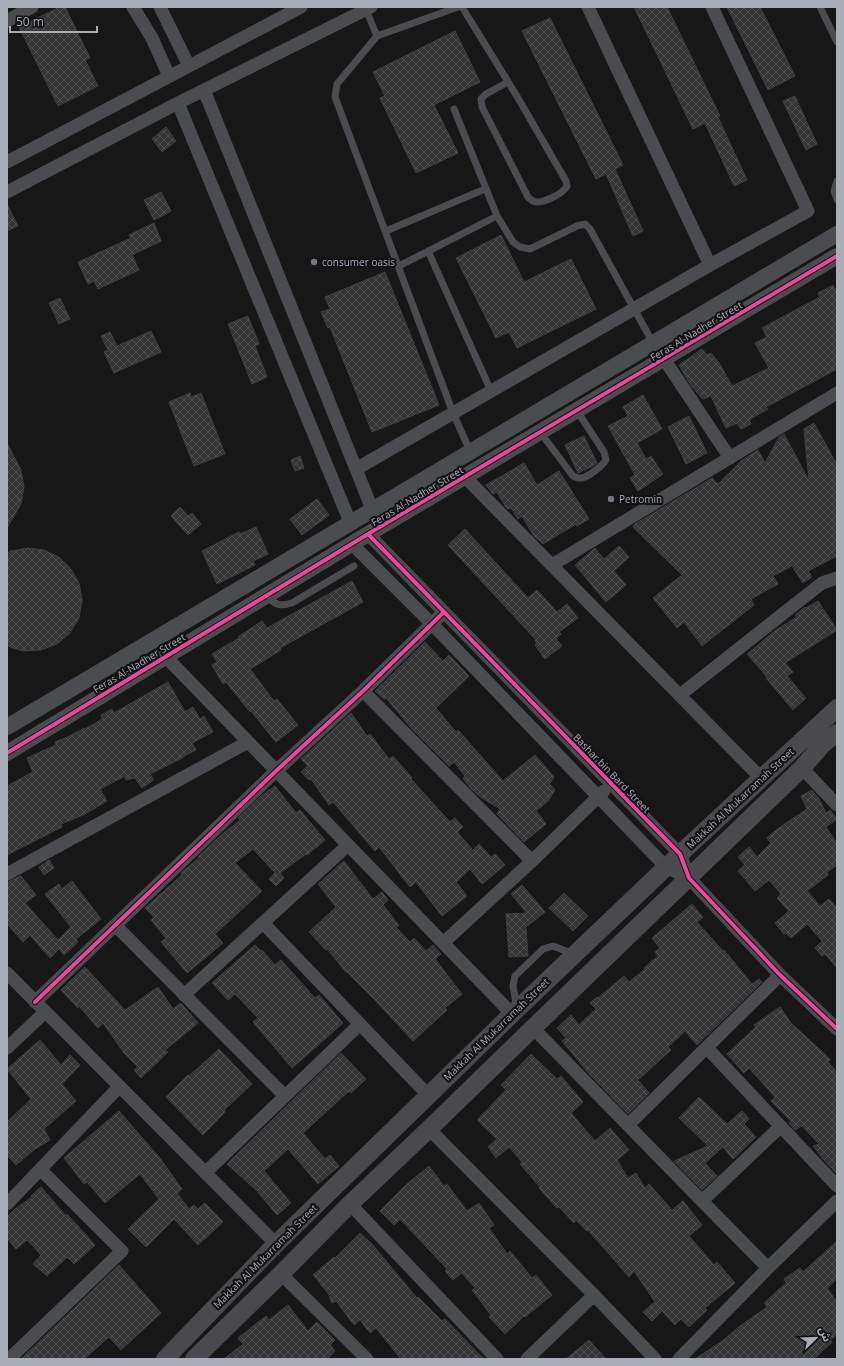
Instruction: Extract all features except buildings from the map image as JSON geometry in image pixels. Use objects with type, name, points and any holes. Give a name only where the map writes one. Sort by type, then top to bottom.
[{"type":"main road","name":"Makkah Al Mukarramah Street","points":[[165,1359],[276,1244],[514,1011],[837,708]]},
{"type":"main road","name":"Makkah Al Mukarramah Street","points":[[194,1359],[350,1204],[429,1130],[689,878],[802,768],[823,744],[837,733]]},
{"type":"street","points":[[7,20],[32,7]]},
{"type":"street","points":[[133,7],[152,38],[169,76]]},
{"type":"street","points":[[160,7],[189,66]]},
{"type":"street","points":[[7,162],[301,7]]},
{"type":"street","points":[[588,7],[710,265]]},
{"type":"street","points":[[356,469],[710,265],[808,211],[712,7]]},
{"type":"street","points":[[8,191],[178,103],[368,8]]},
{"type":"street","points":[[204,90],[372,509]]},
{"type":"street","points":[[178,103],[350,522]]},
{"type":"street","name":"Feras Al-Nadher Street","points":[[7,727],[837,234]]},
{"type":"street","name":"Feras Al-Nadher Street","points":[[7,752],[368,534],[837,256]]},
{"type":"street","points":[[664,359],[730,458]]},
{"type":"street","points":[[552,565],[837,393]]},
{"type":"street","points":[[465,477],[761,778]]},
{"type":"street","name":"Bashar bin Bard Street","points":[[368,534],[680,854],[689,878]]},
{"type":"street","name":"Bashar bin Bard Street","points":[[352,544],[432,624],[666,867],[689,878],[780,975],[837,1029]]},
{"type":"street","points":[[680,695],[822,583],[837,578]]},
{"type":"street","points":[[34,1002],[276,771],[363,691],[444,612]]},
{"type":"street","points":[[165,656],[443,943],[514,1011]]},
{"type":"street","points":[[363,691],[532,861]]},
{"type":"street","points":[[7,874],[248,742]]},
{"type":"street","points":[[802,768],[837,805]]},
{"type":"street","points":[[443,943],[532,861],[611,784]]},
{"type":"street","points":[[184,995],[348,845]]},
{"type":"street","points":[[263,923],[428,1095]]},
{"type":"street","points":[[115,925],[285,1096]]},
{"type":"street","points":[[7,973],[34,1002],[276,1244]]},
{"type":"street","points":[[628,1125],[780,975]]},
{"type":"street","points":[[7,1048],[45,1012]]},
{"type":"street","points":[[205,1173],[360,1024]]},
{"type":"street","points":[[533,1028],[768,1268]]},
{"type":"street","points":[[706,1048],[837,1186]]},
{"type":"street","points":[[7,1204],[119,1087]]},
{"type":"street","points":[[702,1201],[780,1127]]},
{"type":"street","points":[[429,1130],[594,1295],[655,1359]]},
{"type":"street","points":[[9,1359],[122,1251],[40,1170]]},
{"type":"street","points":[[679,1359],[768,1268],[837,1201]]},
{"type":"street","points":[[350,1204],[497,1359]]},
{"type":"street","points":[[281,1274],[365,1358]]},
{"type":"street","points":[[527,1359],[594,1295]]},
{"type":"lane","points":[[458,7],[377,36],[337,84],[335,96],[453,413],[470,451]]},
{"type":"lane","points":[[462,7],[508,82],[566,181],[567,186],[561,193],[541,202],[533,201],[528,197],[482,107],[481,99],[486,94],[508,82]]},
{"type":"lane","points":[[820,7],[837,42]]},
{"type":"lane","points":[[368,8],[377,36]]},
{"type":"lane","points":[[454,109],[497,216],[514,242],[520,247],[530,249],[577,226],[585,224],[590,228],[653,343]]},
{"type":"lane","points":[[837,181],[834,190],[837,200]]},
{"type":"lane","points":[[386,231],[485,189]]},
{"type":"lane","points":[[399,266],[497,216]]},
{"type":"lane","points":[[428,251],[491,391]]},
{"type":"lane","points":[[540,432],[573,476],[579,478],[586,476],[603,465],[606,460],[604,452],[577,411]]},
{"type":"lane","points":[[265,596],[277,605],[292,603],[354,566]]},
{"type":"lane","points":[[514,1011],[515,976],[543,949],[553,946],[574,954]]},
{"type":"cycle path","points":[[7,753],[368,534],[837,256]]},
{"type":"cycle path","points":[[368,534],[680,854],[689,878],[780,975],[837,1029]]},
{"type":"cycle path","points":[[35,1002],[276,771],[363,691],[444,612]]},
{"type":"place","name":"consumer oasis","points":[[314,262]]},
{"type":"place","name":"Petromin","points":[[611,499]]}]
